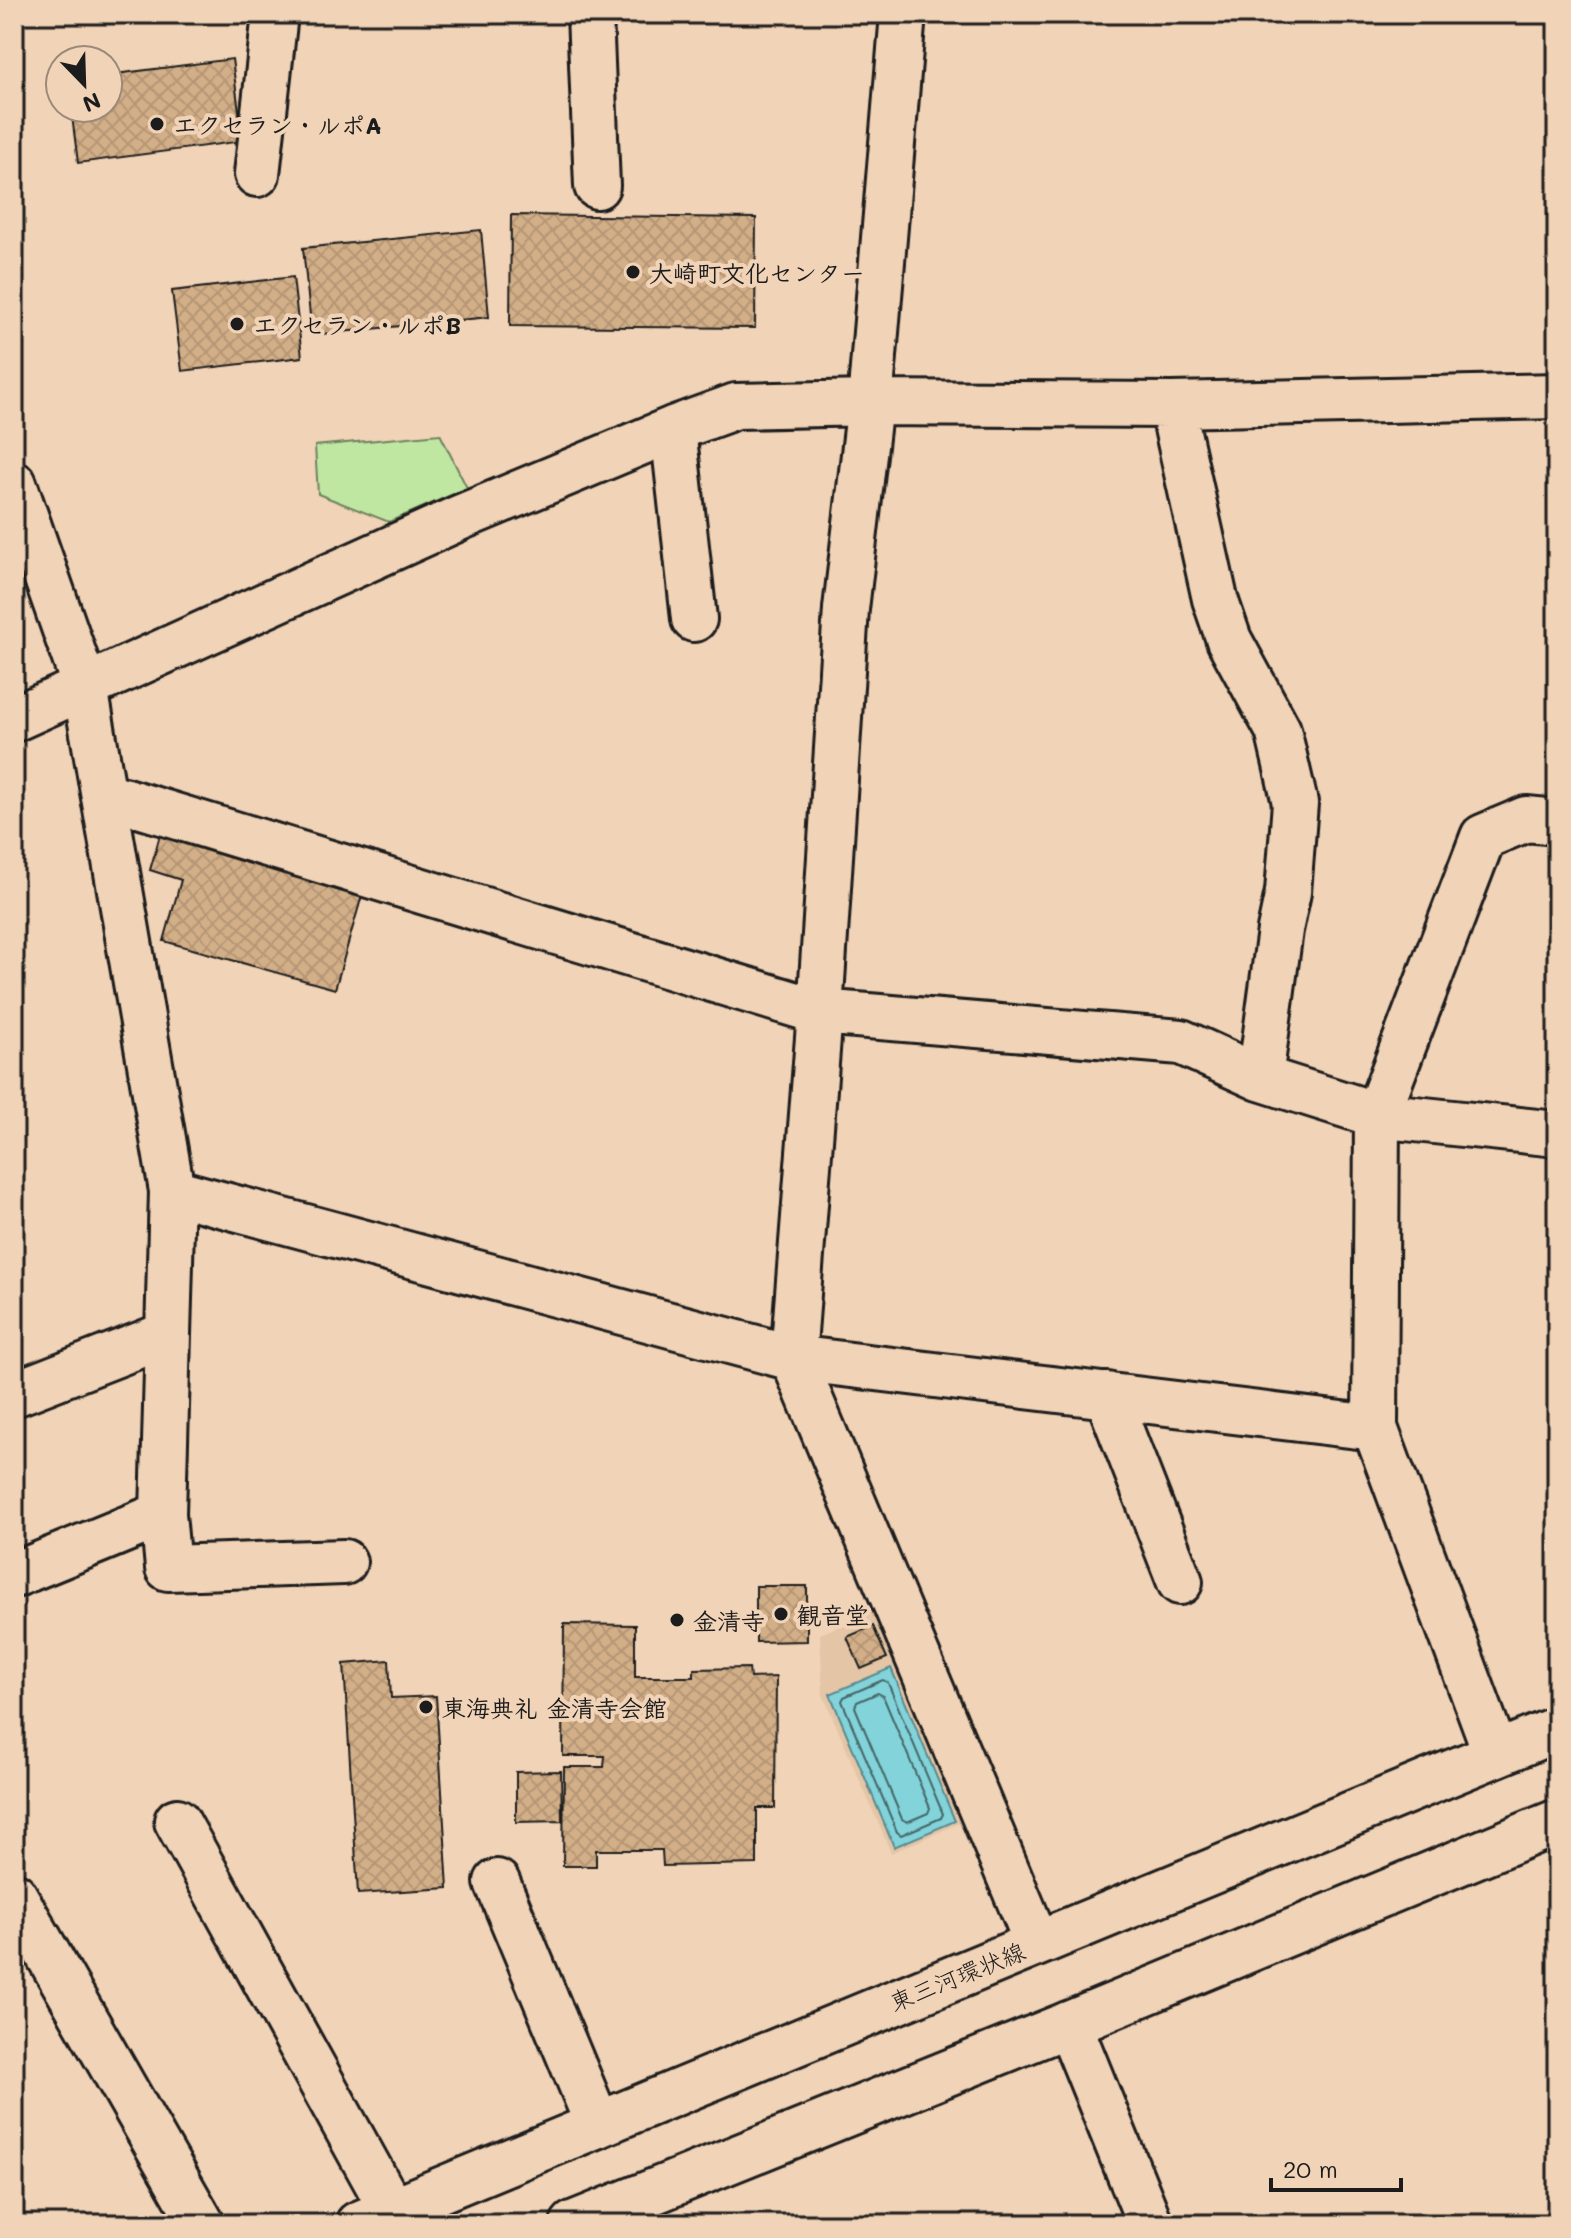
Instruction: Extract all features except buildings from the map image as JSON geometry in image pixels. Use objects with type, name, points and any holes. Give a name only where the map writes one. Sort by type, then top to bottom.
[{"type":"street","points":[[257,174],[275,14]]},
{"type":"street","points":[[590,14],[597,186]]},
{"type":"street","points":[[903,14],[870,403],[846,609],[820,1012],[793,1358],[1037,1943]]},
{"type":"street","points":[[14,719],[459,518],[736,406],[870,403],[1172,405],[1557,396]]},
{"type":"street","points":[[1172,405],[1215,599],[1229,640],[1278,730],[1295,803],[1288,892],[1260,1078]]},
{"type":"street","points":[[673,429],[694,619]]},
{"type":"street","points":[[14,484],[85,687],[172,1191],[163,1514],[168,1568],[344,1562]]},
{"type":"street","points":[[106,795],[820,1012],[1181,1042],[1260,1078],[1377,1115],[1557,1134]]},
{"type":"street","points":[[1496,1754],[1375,1428],[1377,1115],[1483,837],[1526,819],[1557,822]]},
{"type":"street","points":[[172,1191],[793,1358],[1375,1428]]},
{"type":"street","points":[[14,1394],[168,1334]]},
{"type":"street","points":[[1107,1395],[1180,1582]]},
{"type":"street","points":[[14,1575],[163,1514]]},
{"type":"street","name":"東三河環状線","points":[[375,2217],[1557,1729]]},
{"type":"street","points":[[177,1821],[375,2217]]},
{"type":"street","points":[[573,2224],[640,2211],[1069,2024],[1557,1822]]},
{"type":"street","points":[[497,1882],[598,2125]]},
{"type":"street","points":[[14,1895],[202,2224]]},
{"type":"street","points":[[1069,2024],[1150,2224]]},
{"type":"shaded area","points":[[879,1610],[969,1819],[891,1853],[823,1695],[820,1634]]},
{"type":"green space","points":[[440,434],[467,488],[389,522],[318,494],[315,446]]},
{"type":"water","points":[[891,1668],[955,1821],[894,1847],[830,1694]]},
{"type":"place","name":"エクセラン・ルポA","points":[[157,124]]},
{"type":"place","name":"大崎町文化センター","points":[[633,272]]},
{"type":"place","name":"エクセラン・ルポB","points":[[237,324]]},
{"type":"place","name":"観音堂","points":[[781,1614]]},
{"type":"place","name":"金清寺","points":[[677,1620]]},
{"type":"place","name":"東海典礼 金清寺会館","points":[[426,1707]]}]
